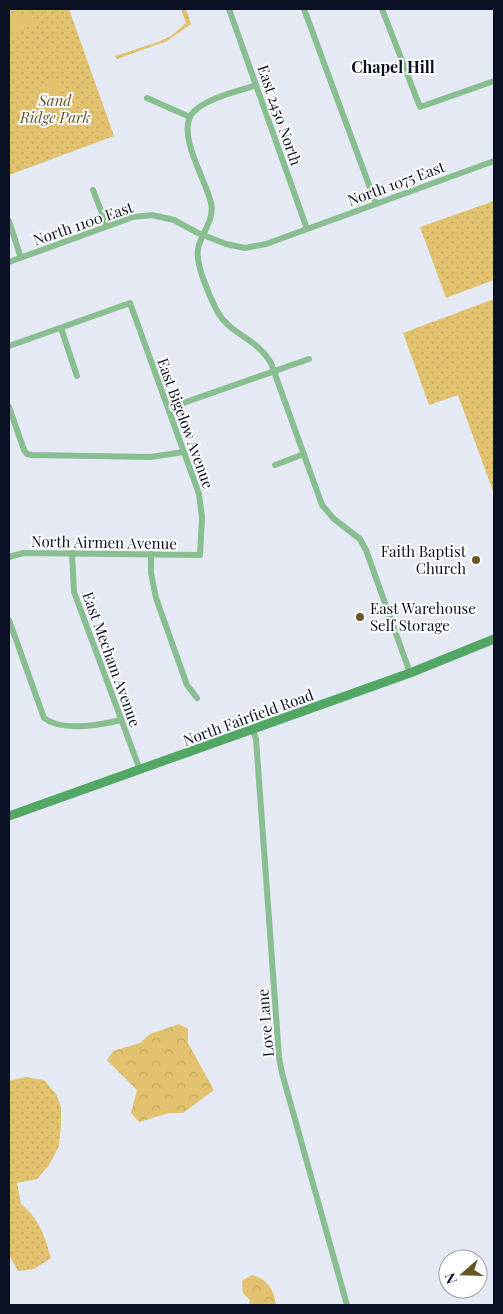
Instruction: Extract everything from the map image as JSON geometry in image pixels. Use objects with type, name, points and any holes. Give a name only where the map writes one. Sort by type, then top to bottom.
[{"type":"main road","name":"North Fairfield Road","points":[[9,816],[410,673],[494,639]]},
{"type":"street","name":"East 2450 North","points":[[229,9],[307,229]]},
{"type":"street","points":[[304,9],[376,204]]},
{"type":"street","points":[[382,9],[420,107],[494,81]]},
{"type":"street","points":[[256,85],[209,101],[197,108],[190,117],[187,128],[189,140],[211,202],[212,216],[198,250],[199,264],[218,313],[225,322],[262,350],[274,370],[322,505],[327,512],[360,539],[366,550],[410,673]]},
{"type":"street","points":[[147,98],[190,117]]},
{"type":"street","name":"North 1075 East","points":[[307,229],[494,161]]},
{"type":"street","points":[[93,190],[107,226]]},
{"type":"street","name":"North 1100 East","points":[[9,262],[133,217],[152,216],[174,220],[204,236],[226,244],[246,248],[266,244],[307,229]]},
{"type":"street","points":[[9,221],[21,258]]},
{"type":"street","name":"East Bigelow Avenue","points":[[61,328],[130,303],[199,494],[202,510],[200,555]]},
{"type":"street","points":[[9,346],[61,328],[77,376]]},
{"type":"street","points":[[169,408],[309,358]]},
{"type":"street","points":[[9,407],[27,454],[143,457],[183,452]]},
{"type":"street","points":[[275,465],[304,454]]},
{"type":"street","name":"North Airmen Avenue","points":[[9,557],[24,553],[200,555]]},
{"type":"street","name":"East Mecham Avenue","points":[[72,553],[74,592],[140,770]]},
{"type":"street","points":[[151,554],[151,573],[156,598],[187,685],[197,698]]},
{"type":"street","points":[[9,620],[44,718],[48,722],[85,727],[121,720]]},
{"type":"street","name":"Love Lane","points":[[253,730],[256,739],[279,1056],[282,1073],[347,1305]]},
{"type":"green space","name":"Sand Ridge Park","points":[[9,9],[69,9],[114,136],[9,175]]},
{"type":"green space","points":[[181,9],[186,9],[191,24],[167,41],[117,59],[115,56],[171,36],[186,23]]},
{"type":"green space","points":[[30,11],[35,24],[10,34],[9,18]]},
{"type":"green space","points":[[57,78],[61,90],[41,97],[37,86]]},
{"type":"green space","points":[[494,201],[494,280],[446,298],[420,227]]},
{"type":"green space","points":[[494,299],[494,494],[458,395],[429,405],[403,333]]},
{"type":"green space","points":[[179,1024],[188,1029],[188,1043],[214,1090],[183,1113],[169,1113],[139,1122],[131,1113],[137,1090],[107,1060],[113,1051],[140,1043],[150,1034]]},
{"type":"green space","points":[[25,1077],[44,1080],[56,1094],[61,1107],[61,1125],[59,1146],[49,1165],[37,1179],[17,1183],[21,1204],[37,1222],[44,1235],[51,1258],[34,1269],[18,1271],[9,1255],[9,1081]]},
{"type":"green space","points":[[252,1275],[266,1282],[274,1295],[276,1305],[249,1305],[250,1300],[243,1293],[242,1281]]},
{"type":"place","name":"Faith Baptist Church","points":[[476,560]]},
{"type":"place","name":"East Warehouse Self Storage","points":[[360,617]]},
{"type":"district","name":"Chapel Hill","points":[[393,66]]}]
